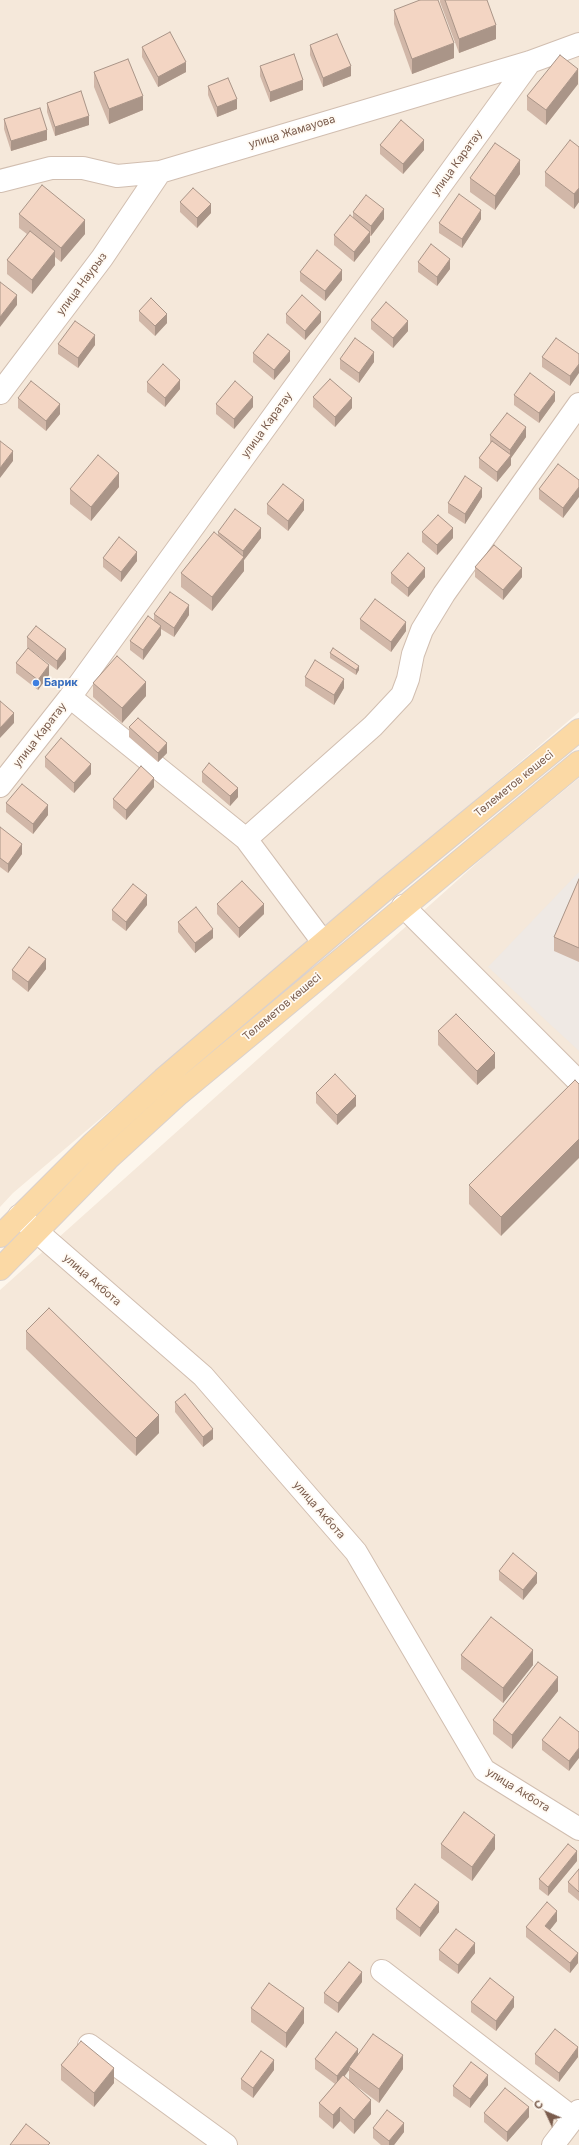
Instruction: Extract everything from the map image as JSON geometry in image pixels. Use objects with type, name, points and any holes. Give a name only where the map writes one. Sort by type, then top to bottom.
[{"type":"main road","name":"Төлеметов көшесі","points":[[0,1236],[93,1143],[163,1079],[323,942],[579,730]]},
{"type":"main road","name":"Төлеметов көшесі","points":[[0,1269],[108,1159],[179,1094],[403,906],[579,762]]},
{"type":"street","name":"улица Жамауова","points":[[0,181],[50,168],[83,168],[117,176],[160,172],[530,62],[579,44]]},
{"type":"street","name":"улица Каратау","points":[[0,786],[70,696],[530,62]]},
{"type":"street","name":"улица Наурыз","points":[[0,393],[102,258],[160,172]]},
{"type":"street","points":[[246,839],[373,726],[402,695],[408,679],[413,654],[422,630],[444,594],[579,404]]},
{"type":"street","points":[[70,696],[246,839],[323,942]]},
{"type":"street","points":[[403,906],[579,1082]]},
{"type":"street","name":"улица Акбота","points":[[19,1216],[203,1376],[356,1552],[484,1770],[579,1829]]},
{"type":"street","points":[[382,1971],[576,2115],[553,2145]]},
{"type":"street","points":[[89,2046],[226,2145]]},
{"type":"shaded area","points":[[0,0],[579,0],[579,712],[13,1193],[0,1207]]},
{"type":"shaded area","points":[[579,778],[579,2145],[0,2145],[0,1290],[488,853]]},
{"type":"shaded area","points":[[579,872],[579,1051],[488,967]]},
{"type":"building","points":[[420,0],[438,0],[454,43],[412,59],[394,10]]},
{"type":"building","points":[[445,0],[487,0],[496,25],[459,39]]},
{"type":"building","points":[[170,32],[186,62],[158,77],[142,47]]},
{"type":"building","points":[[337,34],[351,66],[323,78],[310,45]]},
{"type":"building","points":[[294,54],[303,80],[270,92],[260,66]]},
{"type":"building","points":[[560,55],[578,69],[546,110],[527,96]]},
{"type":"building","points":[[128,59],[143,96],[109,109],[94,72]]},
{"type":"building","points":[[228,78],[237,99],[217,107],[208,86]]},
{"type":"building","points":[[81,91],[89,116],[55,127],[47,103]]},
{"type":"building","points":[[40,108],[47,130],[11,141],[4,119]]},
{"type":"building","points":[[401,120],[424,140],[403,164],[380,145]]},
{"type":"building","points":[[570,140],[579,147],[579,188],[574,194],[545,172]]},
{"type":"building","points":[[495,143],[520,160],[495,196],[470,178]]},
{"type":"building","points":[[42,185],[85,220],[61,248],[19,214]]},
{"type":"building","points":[[193,188],[211,204],[197,218],[180,202]]},
{"type":"building","points":[[459,194],[481,210],[462,239],[439,223]]},
{"type":"building","points":[[366,195],[384,209],[371,226],[353,212]]},
{"type":"building","points":[[350,215],[370,232],[354,252],[334,235]]},
{"type":"building","points":[[30,231],[55,251],[32,280],[7,260]]},
{"type":"building","points":[[431,244],[450,259],[437,277],[418,262]]},
{"type":"building","points":[[317,250],[342,270],[325,291],[300,272]]},
{"type":"building","points":[[0,282],[17,295],[0,317]]},
{"type":"building","points":[[302,295],[321,312],[305,331],[286,314]]},
{"type":"building","points":[[151,298],[167,314],[155,326],[139,311]]},
{"type":"building","points":[[386,302],[408,321],[393,338],[371,320]]},
{"type":"building","points":[[75,321],[95,335],[78,358],[58,344]]},
{"type":"building","points":[[268,334],[290,351],[274,370],[253,353]]},
{"type":"building","points":[[355,338],[374,352],[359,373],[340,359]]},
{"type":"building","points":[[556,338],[579,354],[579,364],[570,376],[542,357]]},
{"type":"building","points":[[163,364],[180,380],[165,398],[147,382]]},
{"type":"building","points":[[530,373],[555,392],[539,413],[514,395]]},
{"type":"building","points":[[330,379],[352,398],[335,417],[313,397]]},
{"type":"building","points":[[31,381],[60,404],[46,421],[18,398]]},
{"type":"building","points":[[235,381],[253,397],[234,419],[216,404]]},
{"type":"building","points":[[507,413],[526,427],[510,450],[490,435]]},
{"type":"building","points":[[0,441],[13,451],[0,468]]},
{"type":"building","points":[[492,441],[511,455],[497,472],[479,458]]},
{"type":"building","points":[[98,455],[119,473],[91,507],[70,489]]},
{"type":"building","points":[[558,464],[579,480],[579,487],[563,508],[539,489]]},
{"type":"building","points":[[465,476],[482,488],[465,514],[448,503]]},
{"type":"building","points":[[283,484],[304,500],[288,521],[267,504]]},
{"type":"building","points":[[235,509],[261,528],[243,551],[218,532]]},
{"type":"building","points":[[438,515],[453,528],[437,545],[422,532]]},
{"type":"building","points":[[214,532],[244,557],[212,597],[181,573]]},
{"type":"building","points":[[119,537],[137,552],[121,572],[103,558]]},
{"type":"building","points":[[494,545],[522,568],[503,590],[475,567]]},
{"type":"building","points":[[408,553],[425,568],[408,588],[391,573]]},
{"type":"building","points":[[170,592],[189,605],[174,628],[154,614]]},
{"type":"building","points":[[375,599],[406,622],[391,642],[360,619]]},
{"type":"building","points":[[148,616],[161,626],[143,650],[130,641]]},
{"type":"building","points":[[36,626],[66,649],[57,661],[27,637]]},
{"type":"building","points":[[28,648],[49,665],[38,680],[16,663]]},
{"type":"building","points":[[333,648],[359,666],[356,670],[330,653]]},
{"type":"building","points":[[117,656],[146,682],[122,708],[93,683]]},
{"type":"building","points":[[315,660],[344,679],[334,695],[305,677]]},
{"type":"building","points":[[0,701],[14,713],[0,728]]},
{"type":"building","points":[[138,718],[167,743],[158,753],[129,727]]},
{"type":"building","points":[[61,738],[91,764],[74,783],[45,757]]},
{"type":"building","points":[[209,763],[238,788],[230,796],[202,772]]},
{"type":"building","points":[[141,766],[154,778],[126,810],[113,799]]},
{"type":"building","points":[[22,784],[48,805],[33,824],[6,803]]},
{"type":"building","points":[[0,827],[22,844],[8,864],[0,858]]},
{"type":"building","points":[[579,879],[579,948],[554,937]]},
{"type":"building","points":[[242,881],[264,904],[239,928],[217,904]]},
{"type":"building","points":[[133,884],[147,895],[126,922],[112,910]]},
{"type":"building","points":[[196,907],[213,929],[195,943],[178,922]]},
{"type":"building","points":[[29,947],[46,959],[28,982],[12,970]]},
{"type":"building","points":[[456,1014],[495,1053],[477,1071],[438,1031]]},
{"type":"building","points":[[335,1074],[356,1096],[337,1115],[316,1093]]},
{"type":"building","points":[[575,1080],[579,1084],[579,1139],[501,1217],[469,1185]]},
{"type":"building","points":[[49,1308],[159,1415],[136,1438],[26,1331]]},
{"type":"building","points":[[185,1394],[213,1429],[203,1437],[175,1402]]},
{"type":"building","points":[[513,1553],[537,1573],[523,1590],[499,1571]]},
{"type":"building","points":[[491,1617],[533,1650],[503,1688],[461,1655]]},
{"type":"building","points":[[538,1662],[558,1677],[512,1735],[493,1720]]},
{"type":"building","points":[[560,1717],[579,1732],[579,1748],[569,1761],[542,1740]]},
{"type":"building","points":[[464,1812],[495,1835],[472,1867],[441,1844]]},
{"type":"building","points":[[568,1844],[577,1851],[548,1887],[539,1879]]},
{"type":"building","points":[[579,1869],[579,1892],[568,1882]]},
{"type":"building","points":[[415,1884],[439,1902],[420,1928],[396,1909]]},
{"type":"building","points":[[547,1902],[557,1911],[545,1926],[578,1953],[570,1963],[526,1927]]},
{"type":"building","points":[[456,1929],[475,1943],[458,1965],[439,1950]]},
{"type":"building","points":[[349,1962],[362,1972],[338,2003],[324,1993]]},
{"type":"building","points":[[490,1978],[514,1997],[496,2021],[471,2002]]},
{"type":"building","points":[[269,1983],[304,2008],[286,2033],[251,2008]]},
{"type":"building","points":[[555,2029],[578,2047],[559,2073],[535,2054]]},
{"type":"building","points":[[336,2032],[358,2049],[337,2076],[315,2059]]},
{"type":"building","points":[[373,2034],[403,2055],[379,2089],[349,2067]]},
{"type":"building","points":[[81,2041],[114,2068],[94,2093],[61,2065]]},
{"type":"building","points":[[261,2051],[274,2060],[253,2088],[241,2079]]},
{"type":"building","points":[[471,2062],[488,2075],[470,2099],[453,2086]]},
{"type":"building","points":[[343,2075],[371,2100],[354,2120],[340,2107],[333,2115],[319,2103]]},
{"type":"building","points":[[505,2088],[529,2107],[507,2132],[484,2113]]},
{"type":"building","points":[[387,2110],[404,2123],[389,2141],[373,2128]]},
{"type":"building","points":[[26,2124],[50,2143],[48,2145],[10,2145]]},
{"type":"place","name":"Барик","points":[[36,683]]}]
